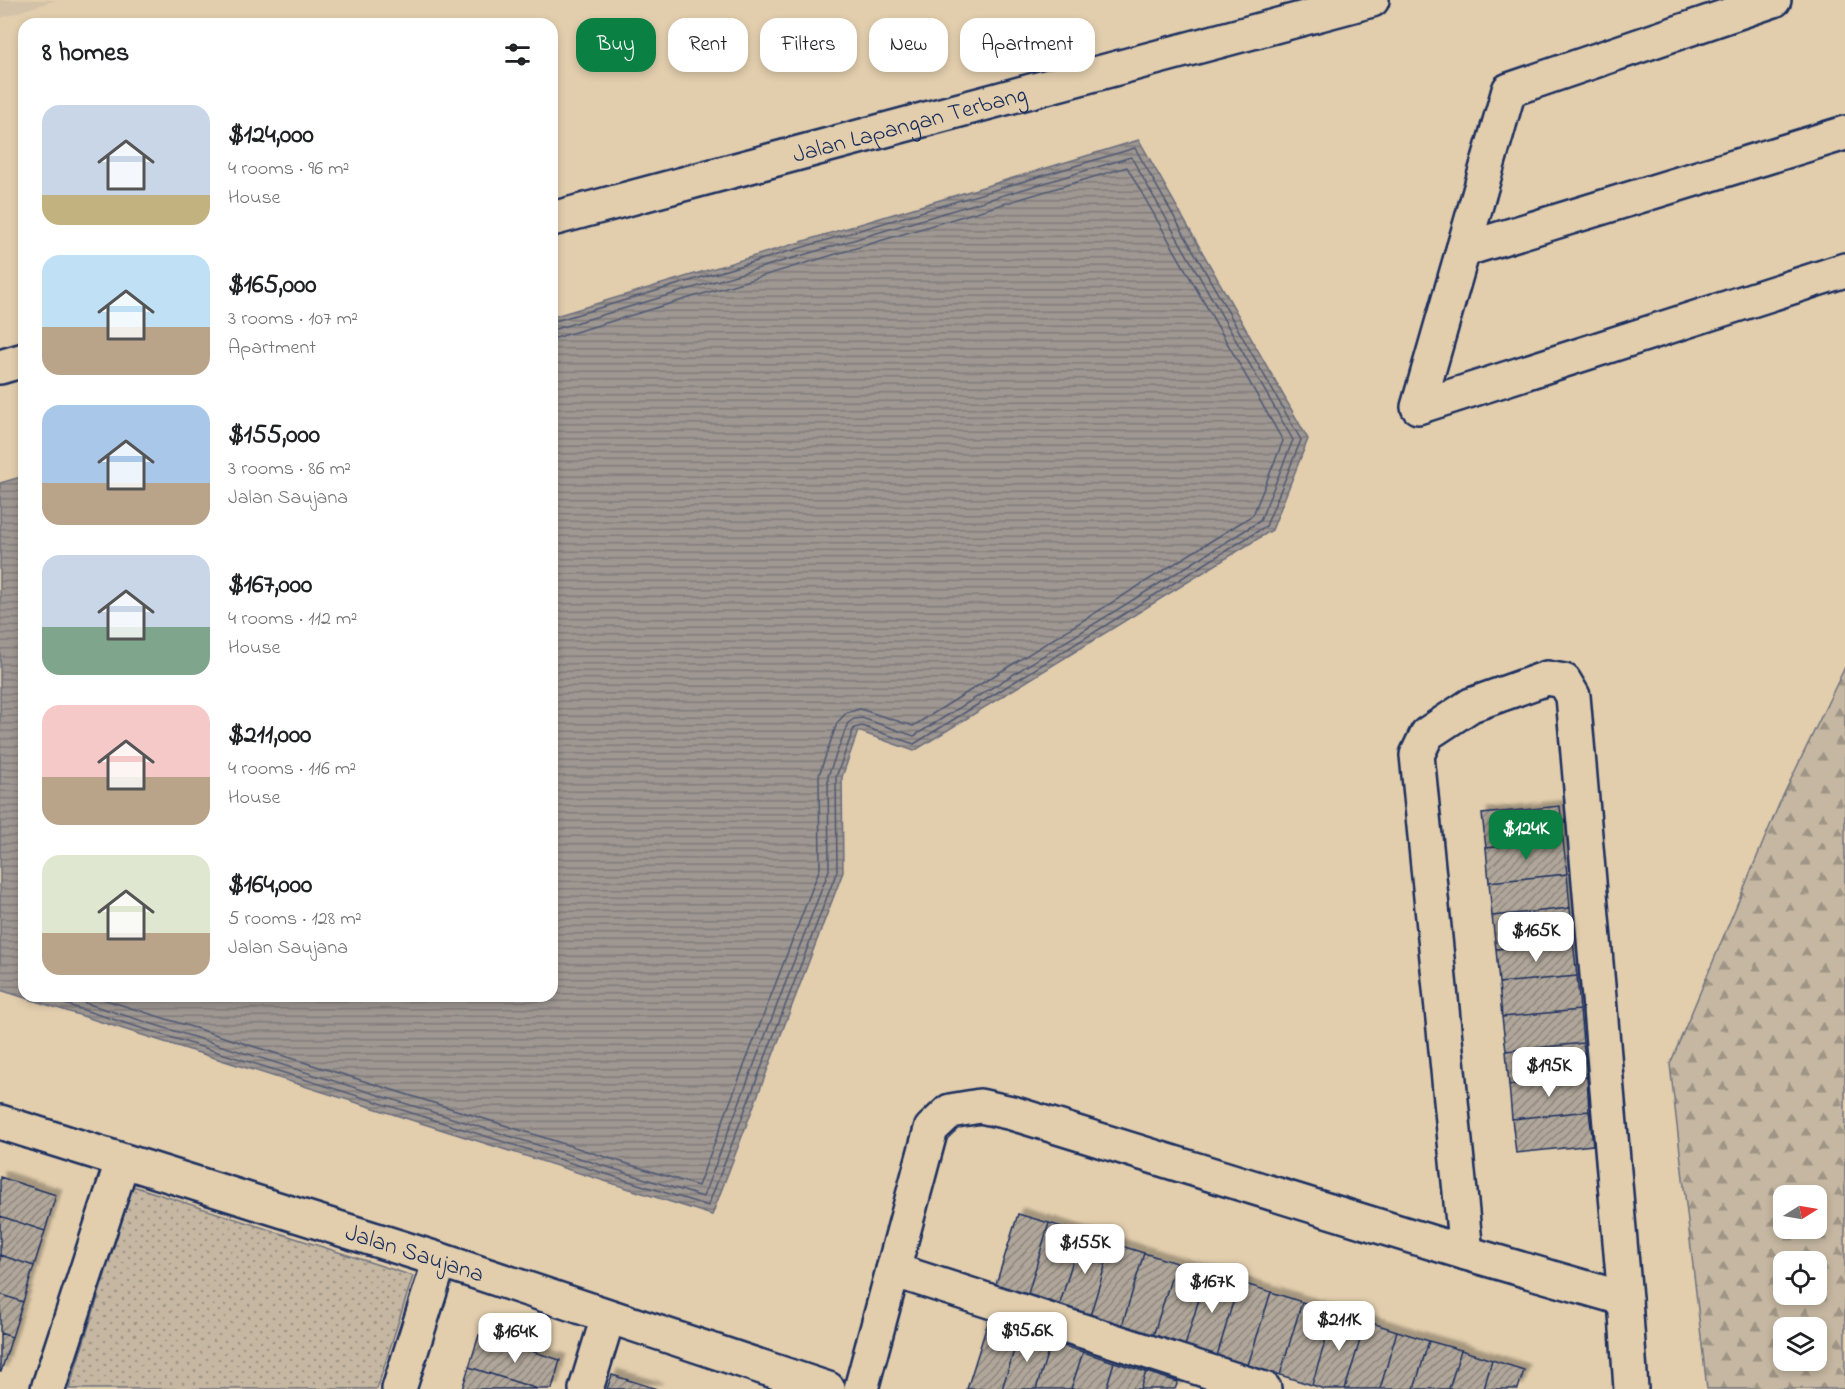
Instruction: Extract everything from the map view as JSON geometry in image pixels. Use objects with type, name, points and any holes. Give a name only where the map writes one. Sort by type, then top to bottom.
[{"type":"street","name":"Jalan Lapangan Terbang","points":[[558,217],[1372,0]]},
{"type":"street","points":[[1774,0],[1509,90],[1418,407],[1845,270]]},
{"type":"street","points":[[1463,250],[1845,133]]},
{"type":"street","points":[[0,367],[18,362]]},
{"type":"street","points":[[1466,1253],[1418,755],[1428,734],[1471,705],[1547,678],[1564,681],[1573,696],[1625,1299],[1630,1389]]},
{"type":"street","points":[[861,1389],[931,1130],[950,1111],[980,1106],[1012,1113],[1466,1253],[1625,1299]]},
{"type":"street","name":"Jalan Saujana","points":[[0,1122],[440,1260],[828,1389]]},
{"type":"street","points":[[48,1389],[122,1162]]},
{"type":"street","points":[[399,1389],[440,1260]]},
{"type":"street","points":[[893,1270],[1264,1389]]},
{"type":"street","points":[[586,1389],[608,1317]]},
{"type":"shaded area","points":[[0,0],[56,0],[0,18]]},
{"type":"green space","points":[[1845,667],[1845,1389],[1707,1389],[1670,1064],[1780,802]]},
{"type":"green space","points":[[133,1186],[413,1276],[377,1389],[69,1389]]},
{"type":"water","points":[[1139,140],[1308,439],[1272,530],[914,751],[858,731],[842,777],[843,872],[712,1215],[38,1002],[558,1002],[558,315]]},
{"type":"water","points":[[18,478],[18,996],[0,990],[0,483]]},
{"type":"building","points":[[1560,806],[1563,840],[1486,848],[1482,814]]},
{"type":"building","points":[[1563,840],[1567,874],[1489,882],[1486,848]]},
{"type":"building","points":[[1567,874],[1570,908],[1492,916],[1489,882]]},
{"type":"building","points":[[1570,908],[1573,942],[1496,949],[1492,916]]},
{"type":"building","points":[[1573,942],[1577,976],[1499,983],[1496,949]]},
{"type":"building","points":[[1577,976],[1580,1010],[1502,1017],[1499,983]]},
{"type":"building","points":[[1580,1010],[1583,1043],[1506,1051],[1502,1017]]},
{"type":"building","points":[[1583,1043],[1587,1077],[1509,1085],[1506,1051]]},
{"type":"building","points":[[1587,1077],[1589,1111],[1512,1119],[1509,1085]]},
{"type":"building","points":[[1589,1111],[1593,1145],[1516,1153],[1512,1119]]},
{"type":"building","points":[[0,1177],[56,1195],[45,1231],[0,1216]]},
{"type":"building","points":[[1018,1214],[1049,1223],[1027,1297],[995,1287]]},
{"type":"building","points":[[0,1216],[45,1231],[34,1266],[0,1255]]},
{"type":"building","points":[[1049,1223],[1081,1233],[1059,1307],[1027,1297]]},
{"type":"building","points":[[1081,1233],[1112,1243],[1090,1316],[1059,1307]]},
{"type":"building","points":[[1112,1243],[1144,1253],[1122,1326],[1090,1316]]},
{"type":"building","points":[[1144,1253],[1176,1263],[1153,1336],[1122,1326]]},
{"type":"building","points":[[0,1255],[34,1266],[23,1302],[0,1294]]},
{"type":"building","points":[[1176,1263],[1207,1272],[1185,1346],[1153,1336]]},
{"type":"building","points":[[1207,1272],[1239,1282],[1217,1356],[1185,1346]]},
{"type":"building","points":[[1239,1282],[1271,1292],[1248,1365],[1217,1356]]},
{"type":"building","points":[[1271,1292],[1302,1302],[1280,1375],[1248,1365]]},
{"type":"building","points":[[0,1294],[23,1302],[12,1337],[0,1333]]},
{"type":"building","points":[[1302,1302],[1334,1312],[1312,1385],[1280,1375]]},
{"type":"building","points":[[1334,1312],[1366,1321],[1345,1389],[1324,1389],[1312,1385]]},
{"type":"building","points":[[1366,1321],[1397,1331],[1380,1389],[1345,1389]]},
{"type":"building","points":[[988,1322],[1020,1332],[1002,1389],[967,1389]]},
{"type":"building","points":[[1397,1331],[1429,1341],[1414,1389],[1380,1389]]},
{"type":"building","points":[[1020,1332],[1051,1342],[1036,1389],[1002,1389]]},
{"type":"building","points":[[0,1333],[12,1337],[1,1372],[0,1372]]},
{"type":"building","points":[[479,1335],[560,1360],[552,1389],[538,1389],[469,1367]]},
{"type":"building","points":[[1429,1341],[1461,1350],[1449,1389],[1414,1389]]},
{"type":"building","points":[[1051,1342],[1083,1352],[1071,1389],[1036,1389]]},
{"type":"building","points":[[1461,1350],[1492,1360],[1484,1389],[1449,1389]]},
{"type":"building","points":[[1083,1352],[1114,1362],[1106,1389],[1071,1389]]},
{"type":"building","points":[[1492,1360],[1524,1370],[1518,1389],[1484,1389]]},
{"type":"building","points":[[1114,1362],[1146,1372],[1140,1389],[1106,1389]]},
{"type":"building","points":[[469,1367],[538,1389],[462,1389]]},
{"type":"building","points":[[1146,1372],[1178,1382],[1175,1389],[1140,1389]]},
{"type":"building","points":[[612,1375],[657,1389],[607,1389]]}]
